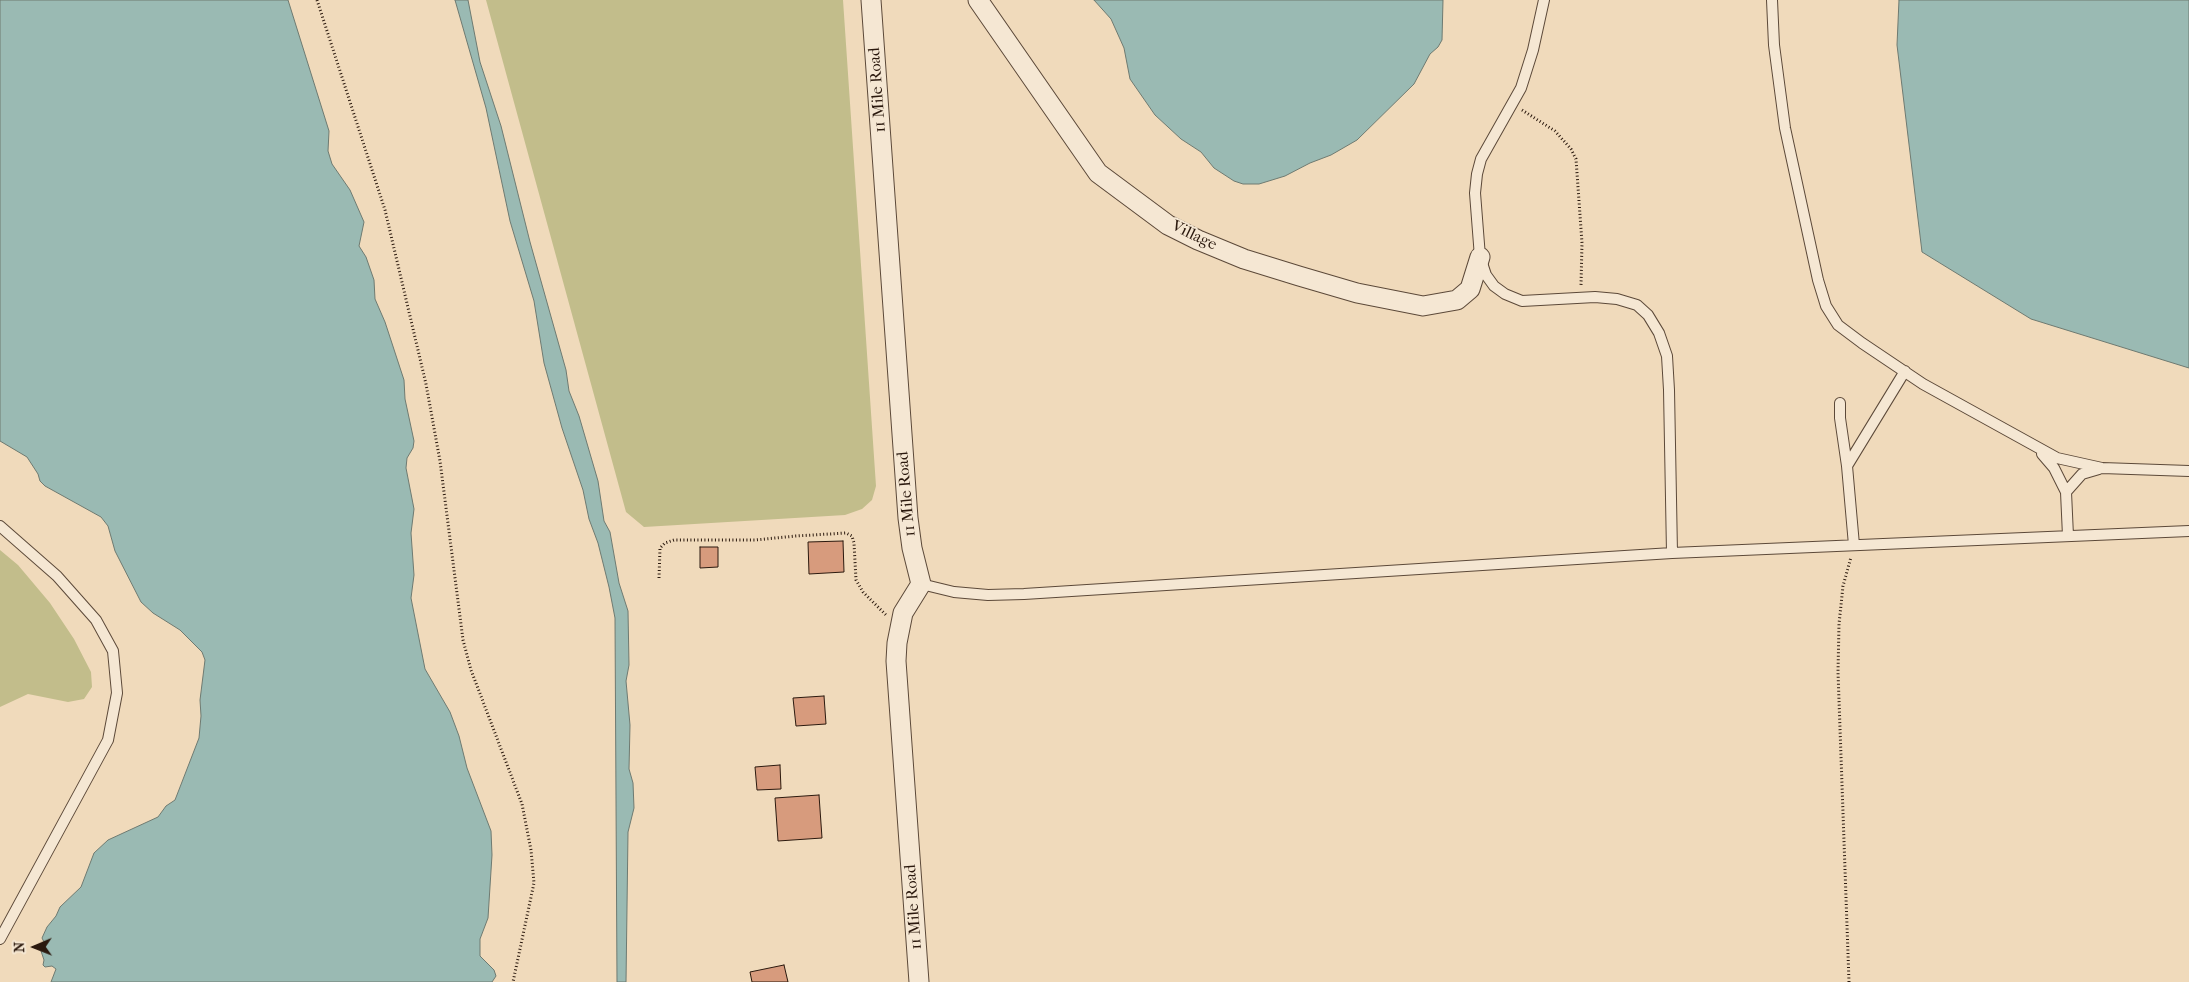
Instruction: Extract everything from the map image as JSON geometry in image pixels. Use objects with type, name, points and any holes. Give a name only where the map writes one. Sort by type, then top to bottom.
[{"type":"street","name":"11 Mile Road","points":[[871,0],[908,518],[912,548],[921,584],[908,603],[899,627],[896,661],[919,982]]},
{"type":"street","name":"Village","points":[[978,0],[1098,173],[1176,229],[1244,259],[1357,293],[1423,306],[1457,300],[1470,289],[1480,257]]},
{"type":"lane","points":[[1544,0],[1533,50],[1521,88],[1481,159],[1476,174],[1475,194],[1480,257],[1486,275],[1494,286],[1522,301],[1617,298],[1637,305],[1648,315],[1659,333],[1666,356],[1669,390],[1672,554]]},
{"type":"lane","points":[[1772,0],[1774,45],[1785,128],[1816,270],[1826,306],[1838,325],[1905,371],[2057,458],[2102,468],[2189,471]]},
{"type":"lane","points":[[1847,466],[1905,371]]},
{"type":"lane","points":[[1840,403],[1854,545]]},
{"type":"lane","points":[[2034,446],[2054,468],[2066,492],[2068,536]]},
{"type":"lane","points":[[2066,492],[2082,474],[2102,468]]},
{"type":"lane","points":[[0,526],[57,576],[96,620],[113,651],[117,693],[108,740],[0,939]]},
{"type":"lane","points":[[921,584],[954,592],[997,595],[1672,554],[2189,531]]},
{"type":"path","points":[[317,0],[385,210],[426,384],[440,461],[463,640],[471,670],[522,804],[532,850],[534,883],[513,982]]},
{"type":"path","points":[[1512,103],[1555,131],[1571,148],[1576,159],[1582,243],[1580,298]]},
{"type":"path","points":[[659,578],[660,548],[665,543],[674,540],[755,540],[846,533],[852,536],[854,543],[856,580],[863,592],[899,627]]},
{"type":"path","points":[[1849,982],[1838,672],[1839,624],[1843,586],[1854,545]]},
{"type":"shaded area","points":[[486,0],[843,0],[876,486],[872,500],[862,509],[845,515],[644,527],[626,512]]},
{"type":"shaded area","points":[[0,550],[18,565],[50,603],[74,639],[91,672],[92,687],[84,699],[68,702],[28,694],[0,707]]},
{"type":"water","points":[[0,0],[288,0],[329,131],[328,151],[332,164],[350,190],[364,222],[359,246],[366,257],[374,280],[375,299],[385,322],[404,380],[405,399],[414,441],[413,448],[407,458],[406,468],[414,509],[411,533],[414,575],[411,598],[425,669],[450,712],[459,736],[467,768],[491,831],[492,855],[488,918],[480,939],[480,956],[494,970],[496,976],[492,982],[51,982],[56,969],[52,966],[45,967],[43,965],[44,960],[41,951],[44,942],[42,938],[60,907],[81,887],[94,853],[108,840],[158,817],[166,806],[175,800],[199,738],[200,700],[205,660],[202,652],[180,630],[153,613],[141,602],[115,551],[108,526],[101,517],[45,486],[40,481],[38,474],[27,457],[0,441]]},
{"type":"water","points":[[455,0],[468,0],[480,62],[501,126],[530,242],[566,370],[569,391],[579,416],[598,481],[604,521],[610,532],[619,583],[628,611],[629,665],[626,681],[630,725],[629,769],[633,783],[634,808],[628,832],[626,982],[617,982],[615,618],[598,543],[589,519],[583,490],[562,428],[544,363],[534,301],[510,221],[486,108]]},
{"type":"water","points":[[1094,0],[1443,0],[1442,40],[1438,47],[1430,54],[1414,84],[1357,140],[1331,155],[1285,176],[1259,184],[1243,184],[1234,181],[1214,168],[1201,152],[1181,139],[1155,115],[1130,79],[1124,48],[1111,19]]},
{"type":"water","points":[[1899,0],[2189,0],[2189,368],[2031,319],[1922,252],[1897,45]]},
{"type":"building","points":[[843,541],[844,572],[809,574],[808,542]]},
{"type":"building","points":[[700,547],[718,547],[718,567],[700,568]]},
{"type":"building","points":[[824,696],[826,724],[796,726],[793,698]]},
{"type":"building","points":[[780,765],[781,789],[757,790],[755,767]]},
{"type":"building","points":[[819,795],[822,838],[778,841],[775,798]]},
{"type":"building","points":[[784,965],[788,982],[752,982],[750,972]]}]
